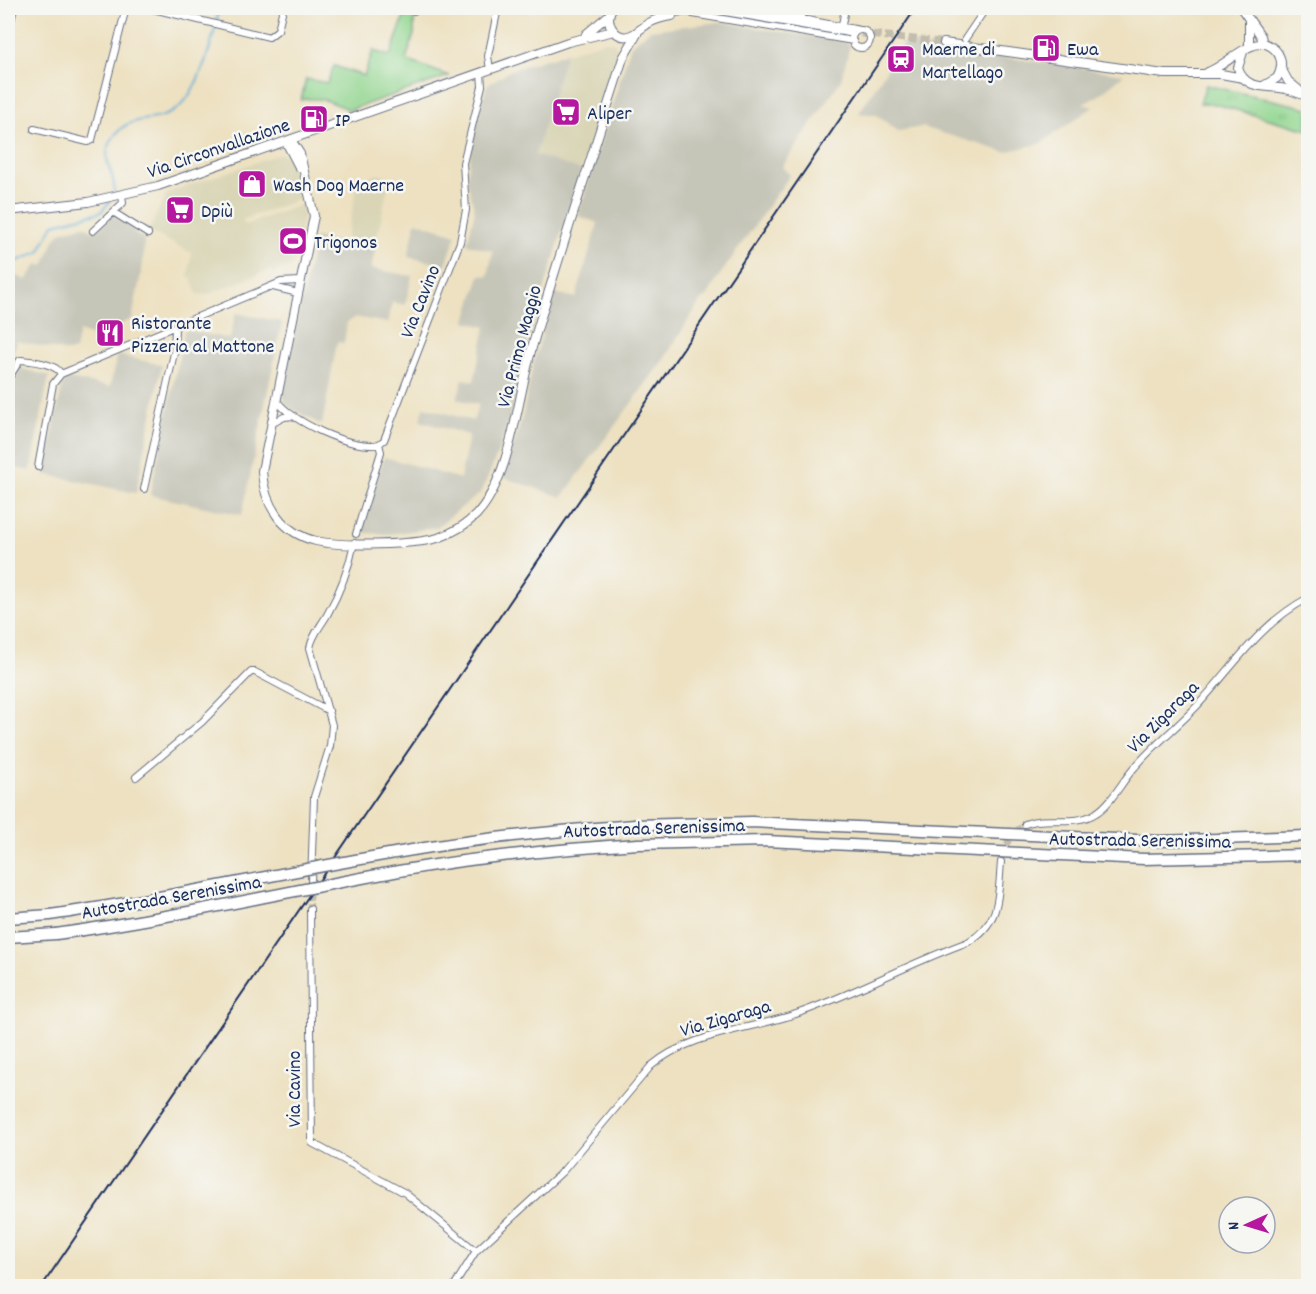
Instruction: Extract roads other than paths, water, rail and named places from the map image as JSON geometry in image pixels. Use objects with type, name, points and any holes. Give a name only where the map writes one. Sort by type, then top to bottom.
[{"type":"highway","name":"Autostrada Serenissima","points":[[8,918],[50,915],[170,896],[431,847],[549,831],[635,825],[752,822],[1158,841],[1308,836]]},
{"type":"highway","name":"Autostrada Serenissima","points":[[8,938],[131,924],[400,871],[497,856],[638,844],[766,841],[1144,859],[1308,855]]},
{"type":"main road","points":[[639,31],[646,20],[643,8],[665,12],[719,10],[851,37]]},
{"type":"main road","points":[[1241,8],[1263,43],[1277,52],[1281,68],[1294,87],[1308,96]]},
{"type":"main road","name":"Via Circonvallazione","points":[[8,211],[104,199],[168,183],[568,42],[592,31],[610,10]]},
{"type":"main road","points":[[610,10],[617,33]]},
{"type":"main road","points":[[639,31],[661,18],[691,11]]},
{"type":"main road","points":[[1249,19],[1246,49],[1238,65],[1243,78],[1251,85],[1288,89],[1308,96]]},
{"type":"main road","name":"Via Circonvallazione","points":[[568,42],[639,31]]},
{"type":"main road","points":[[944,43],[1164,74],[1243,78]]},
{"type":"main road","points":[[1202,75],[1228,63],[1246,49],[1263,43]]},
{"type":"main road","points":[[1263,86],[1275,80],[1281,68]]},
{"type":"street","points":[[8,33],[14,8]]},
{"type":"street","points":[[34,129],[88,142],[92,140],[126,8]]},
{"type":"street","points":[[150,8],[271,37],[278,30],[283,8]]},
{"type":"street","points":[[404,8],[414,11]]},
{"type":"street","points":[[490,70],[488,56],[498,8]]},
{"type":"street","points":[[744,8],[860,30],[869,34],[869,44],[860,48],[851,37],[860,30]]},
{"type":"street","points":[[801,18],[803,8]]},
{"type":"street","points":[[842,25],[845,8]]},
{"type":"street","points":[[965,39],[986,8]]},
{"type":"street","name":"Via Primo Maggio","points":[[303,174],[314,216],[262,471],[266,495],[276,516],[284,525],[306,538],[327,543],[354,543],[423,541],[438,537],[467,523],[488,501],[497,482],[521,400],[532,347],[623,58],[639,31]]},
{"type":"street","name":"Via Primo Maggio","points":[[617,33],[623,58]]},
{"type":"street","name":"Via Cavino","points":[[356,534],[381,452],[379,444],[384,440],[460,242],[466,210],[463,163],[482,86],[481,73]]},
{"type":"street","points":[[303,174],[300,154],[305,135]]},
{"type":"street","points":[[289,141],[300,154]]},
{"type":"street","points":[[289,141],[303,174]]},
{"type":"street","points":[[93,231],[123,203],[121,195]]},
{"type":"street","points":[[113,212],[148,234]]},
{"type":"street","points":[[38,467],[53,384],[62,374],[269,288],[291,280],[300,281]]},
{"type":"street","points":[[269,288],[281,287],[298,293]]},
{"type":"street","points":[[144,489],[174,353],[175,327]]},
{"type":"street","points":[[8,379],[20,360],[51,366],[62,374]]},
{"type":"street","points":[[276,399],[285,410],[341,441],[379,444]]},
{"type":"street","points":[[271,424],[284,417],[295,416]]},
{"type":"street","points":[[311,882],[314,797],[330,746],[332,725],[310,648],[346,574],[354,543]]},
{"type":"street","name":"Via Zigaraga","points":[[1024,824],[1039,820],[1079,819],[1095,814],[1135,767],[1197,706],[1252,640],[1270,623],[1308,598]]},
{"type":"street","points":[[136,777],[202,722],[251,672],[329,711]]},
{"type":"street","name":"Via Zigaraga","points":[[454,1287],[476,1251],[563,1171],[651,1066],[675,1048],[821,1005],[968,942],[990,925],[995,913],[1001,862]]},
{"type":"street","name":"Via Cavino","points":[[310,909],[312,1143],[405,1193],[476,1251]]},
{"type":"waterway","points":[[114,193],[114,182],[107,160],[108,148],[122,128],[130,123],[168,114],[185,101],[205,62],[219,8]]},
{"type":"waterway","points":[[8,265],[39,252],[54,224],[101,212],[110,201]]},
{"type":"tunnel","points":[[849,32],[944,43]]},
{"type":"tunnel","points":[[1002,853],[1013,833],[1025,824]]},
{"type":"tunnel","points":[[310,909],[311,885]]},
{"type":"railway","points":[[42,1286],[916,8]]},
{"type":"place","name":"Ewa","points":[[1046,48]]},
{"type":"place","name":"Maerne di Martellago","points":[[901,59]]},
{"type":"place","name":"Aliper","points":[[566,112]]},
{"type":"place","name":"IP","points":[[314,119]]},
{"type":"place","name":"Wash Dog Maerne","points":[[252,184]]},
{"type":"place","name":"Dpiù","points":[[180,210]]},
{"type":"place","name":"Trigonos","points":[[293,241]]},
{"type":"place","name":"Ristorante Pizzeria al Mattone","points":[[110,333]]}]
